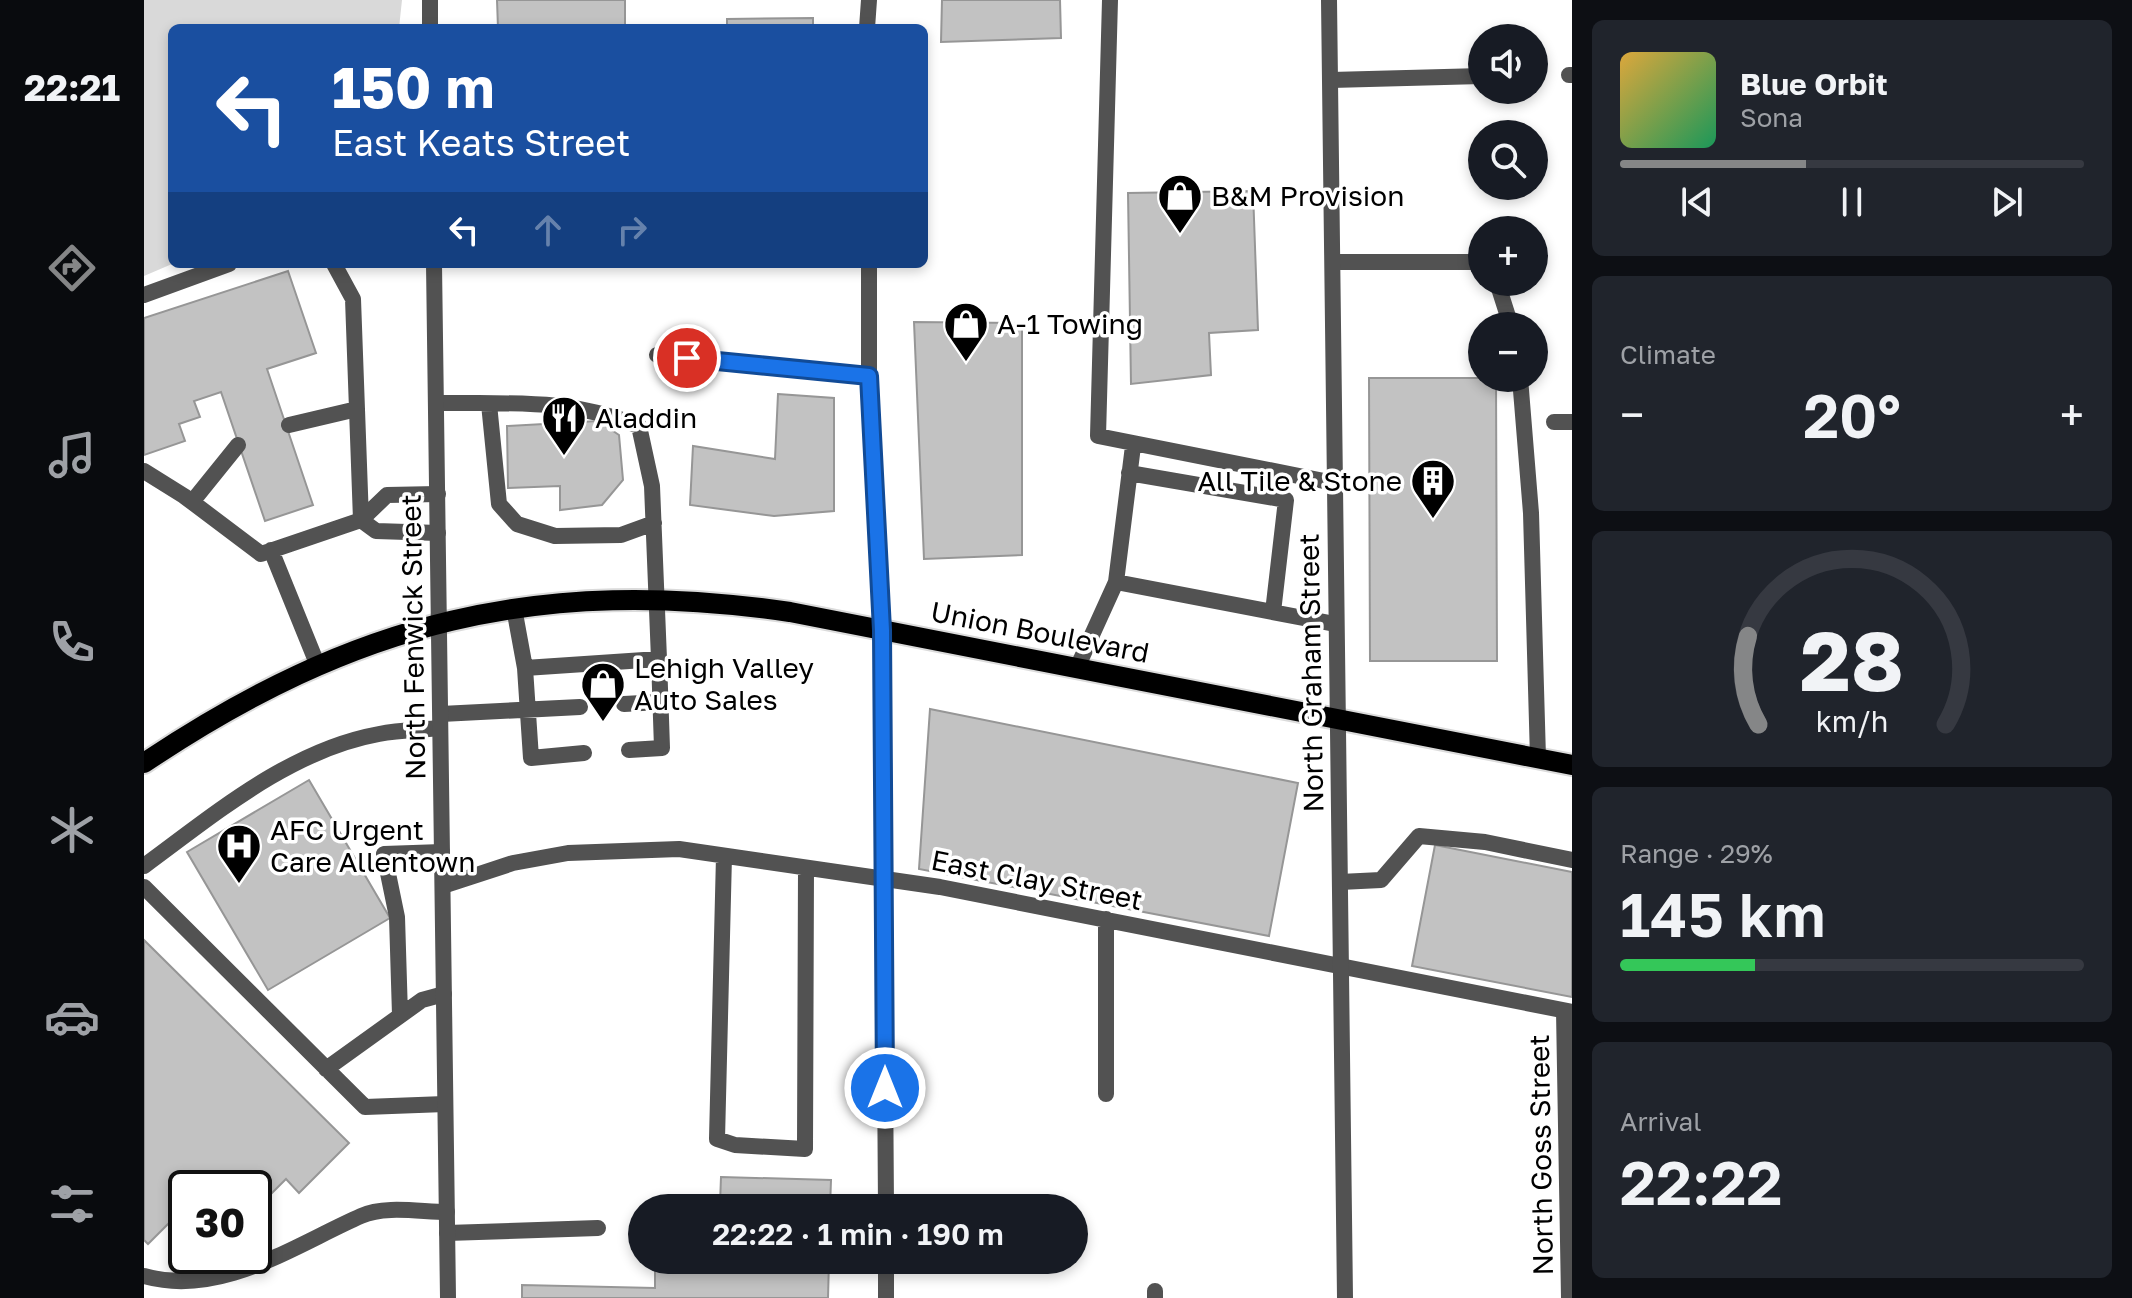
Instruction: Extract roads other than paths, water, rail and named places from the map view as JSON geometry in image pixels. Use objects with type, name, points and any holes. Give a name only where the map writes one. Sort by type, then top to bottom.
[{"type":"main road","name":"Union Boulevard","points":[[144,763],[194,730],[272,686],[439,622],[565,601],[659,599],[734,603],[1572,765]]},
{"type":"street","points":[[430,0],[430,24]]},
{"type":"street","points":[[867,24],[869,0]]},
{"type":"street","points":[[1110,0],[1098,436],[1133,446],[1334,483]]},
{"type":"street","name":"North Graham Street","points":[[1329,0],[1345,1298]]},
{"type":"street","points":[[1331,80],[1468,76]]},
{"type":"street","points":[[1333,262],[1468,262]]},
{"type":"street","points":[[144,295],[218,268]]},
{"type":"street","points":[[336,268],[353,299],[361,520]]},
{"type":"street","name":"North Fenwick Street","points":[[434,268],[448,1298]]},
{"type":"street","points":[[869,268],[869,376],[882,630],[886,1194]]},
{"type":"street","points":[[657,355],[869,376]]},
{"type":"street","points":[[1521,392],[1531,513],[1538,758]]},
{"type":"street","points":[[436,403],[539,403],[599,410],[639,426],[652,486],[659,599],[662,748],[629,750]]},
{"type":"street","points":[[489,404],[499,504],[517,524],[555,536],[568,536],[621,535],[654,523]]},
{"type":"street","points":[[289,425],[357,409]]},
{"type":"street","points":[[1554,422],[1572,422]]},
{"type":"street","points":[[192,502],[238,445]]},
{"type":"street","points":[[1077,668],[1116,582],[1133,446]]},
{"type":"street","points":[[144,471],[192,502],[261,554],[361,520],[387,495],[438,494]]},
{"type":"street","points":[[1129,473],[1286,500],[1273,612]]},
{"type":"street","points":[[361,520],[376,531],[438,533]]},
{"type":"street","points":[[271,550],[318,666]]},
{"type":"street","points":[[1116,582],[1335,624]]},
{"type":"street","points":[[514,608],[525,668],[531,758],[584,753]]},
{"type":"street","points":[[525,668],[659,659]]},
{"type":"street","points":[[624,704],[660,702]]},
{"type":"street","points":[[144,866],[270,776],[320,753],[378,734],[441,721],[528,709],[580,707]]},
{"type":"street","points":[[1340,882],[1381,880],[1419,836],[1485,842],[1572,860]]},
{"type":"street","name":"East Clay Street","points":[[443,886],[513,863],[568,853],[679,849],[883,879],[1106,919],[1568,1012]]},
{"type":"street","points":[[400,1015],[397,917],[384,854],[442,852]]},
{"type":"street","points":[[724,856],[717,1139],[735,1145],[805,1149],[806,868]]},
{"type":"street","points":[[144,887],[365,1107],[445,1104]]},
{"type":"street","points":[[1106,919],[1106,1094]]},
{"type":"street","points":[[326,1069],[422,1000],[444,994]]},
{"type":"street","name":"North Goss Street","points":[[1568,1012],[1569,1298]]},
{"type":"street","points":[[144,1276],[156,1284],[209,1295],[227,1290],[267,1270],[362,1215],[384,1211],[447,1212]]},
{"type":"street","points":[[447,1233],[598,1228]]},
{"type":"street","points":[[886,1274],[886,1298]]},
{"type":"place","name":"B&M Provision","points":[[1180,235]]},
{"type":"place","name":"A-1 Towing","points":[[966,363]]},
{"type":"place","name":"Aladdin","points":[[564,457]]},
{"type":"place","name":"All Tile & Stone","points":[[1433,520]]},
{"type":"place","name":"Lehigh Valley Auto Sales","points":[[603,723]]},
{"type":"place","name":"AFC Urgent Care Allentown","points":[[239,885]]}]
